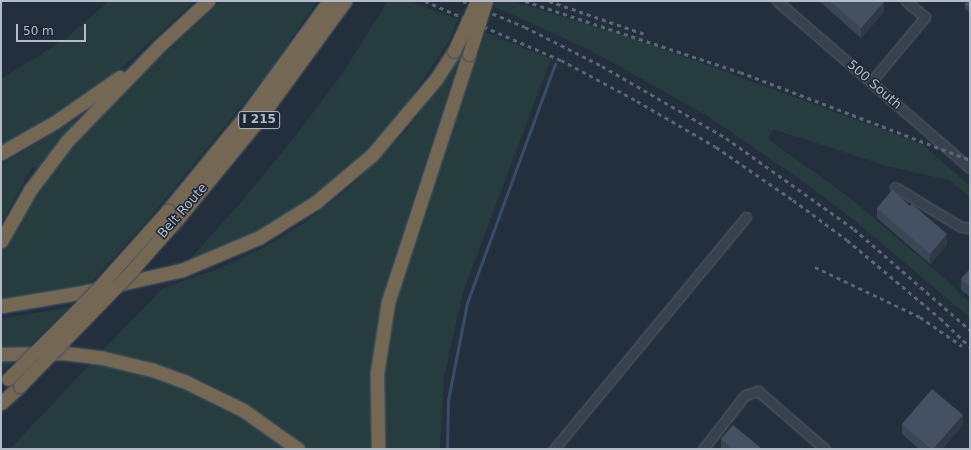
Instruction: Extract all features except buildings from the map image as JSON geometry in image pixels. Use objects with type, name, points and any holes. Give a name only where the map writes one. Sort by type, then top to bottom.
[{"type":"highway","points":[[1,240],[23,201],[68,141],[160,46],[208,1]]},
{"type":"highway","name":"Belt Route","points":[[4,382],[89,298],[168,210],[246,115],[329,1]]},
{"type":"highway","points":[[1,306],[79,293],[182,270],[260,237],[316,202],[372,155],[436,79],[454,51],[477,1]]},
{"type":"highway","points":[[378,449],[377,373],[388,302],[486,1]]},
{"type":"highway","name":"Belt Route","points":[[1,404],[127,276],[173,224],[256,123],[342,6]]},
{"type":"highway","points":[[1,153],[55,122],[107,87],[160,46]]},
{"type":"highway","points":[[1,354],[64,353],[103,358],[153,370],[184,381],[243,410],[298,449]]},
{"type":"street","name":"500 South","points":[[777,1],[970,168]]},
{"type":"street","points":[[870,82],[924,17],[906,1]]},
{"type":"street","points":[[895,186],[961,227],[970,228]]},
{"type":"street","points":[[554,449],[746,217]]},
{"type":"street","points":[[703,449],[745,395],[758,391],[825,449]]},
{"type":"green space","points":[[109,1],[195,1],[108,80],[1,147],[1,79],[64,40]]},
{"type":"green space","points":[[221,1],[317,1],[266,76],[148,220],[86,288],[1,302],[1,246],[47,175],[108,106]]},
{"type":"green space","points":[[388,1],[408,1],[458,19],[449,41],[396,120],[360,159],[296,210],[258,234],[183,267],[242,201],[297,134],[342,74]]},
{"type":"green space","points":[[494,1],[511,1],[630,37],[922,144],[970,186],[970,197],[949,180],[887,166],[773,129],[768,139],[849,197],[943,277],[970,303],[970,318],[860,225],[807,184],[709,117],[594,52],[493,6]]},
{"type":"green space","points":[[480,30],[551,59],[463,292],[444,377],[440,449],[384,449],[383,377],[386,344],[398,288]]},
{"type":"green space","points":[[457,51],[461,53],[389,276],[381,309],[371,389],[371,449],[307,449],[278,425],[209,384],[144,360],[101,352],[163,288],[215,270],[259,250],[307,221],[351,186],[405,132],[423,108]]},
{"type":"green space","points":[[74,120],[76,122],[37,168],[33,166],[1,224],[1,165]]},
{"type":"green space","points":[[70,307],[30,346],[1,348],[1,319]]},
{"type":"green space","points":[[17,358],[1,373],[1,359]]},
{"type":"green space","points":[[92,362],[125,367],[181,385],[233,409],[292,449],[10,449]]},
{"type":"waterway","points":[[447,449],[448,400],[467,303],[555,64]]},
{"type":"railway","points":[[425,1],[561,60],[637,101],[716,147],[793,200],[847,240],[940,318],[970,347]]},
{"type":"railway","points":[[463,1],[525,27],[602,66],[726,138],[854,229],[970,330]]},
{"type":"railway","points":[[525,1],[740,72],[970,160]]},
{"type":"railway","points":[[549,1],[645,34]]},
{"type":"railway","points":[[815,267],[920,317],[962,346]]}]
